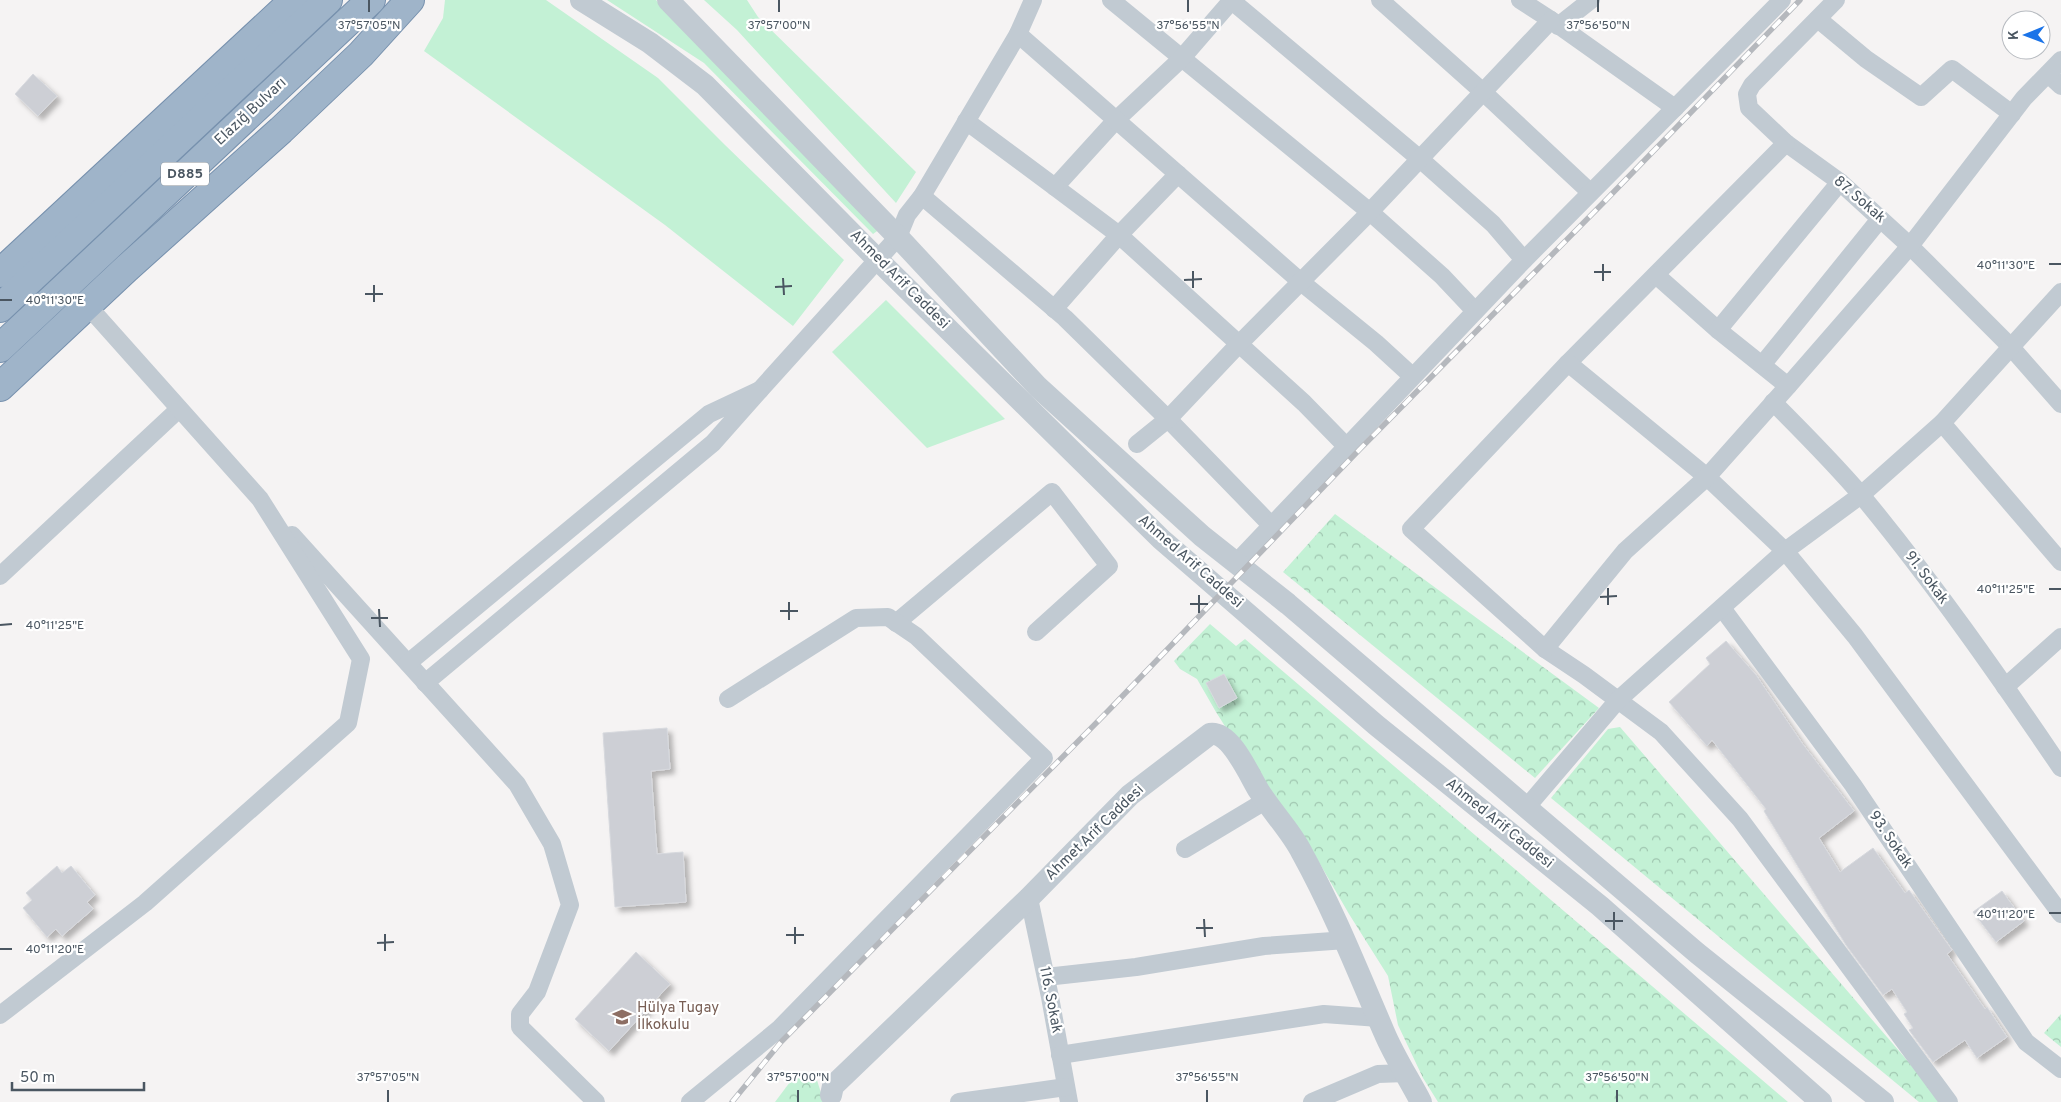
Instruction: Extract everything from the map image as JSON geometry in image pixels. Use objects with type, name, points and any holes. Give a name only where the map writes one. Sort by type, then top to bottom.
[{"type":"highway","points":[[0,272],[294,0]]},
{"type":"highway","name":"Elazığ Bulvarı","points":[[0,308],[328,0]]},
{"type":"highway","name":"Elazığ Bulvarı","points":[[0,348],[370,0]]},
{"type":"highway","points":[[0,387],[362,54],[410,0]]},
{"type":"highway","points":[[0,286],[68,243]]},
{"type":"street","name":"Ahmed Arif Caddesi","points":[[581,0],[650,43],[705,85],[878,260],[1161,539],[1376,725],[1600,906],[1821,1102]]},
{"type":"street","name":"Ahmed Arif Caddesi","points":[[668,0],[898,237],[1038,387],[1202,536],[1288,604],[1697,953],[1884,1102]]},
{"type":"street","points":[[425,683],[713,443],[878,260],[898,237],[907,215],[922,196],[1018,34],[1033,0]]},
{"type":"street","points":[[1111,0],[1370,212],[1442,276],[1475,311]]},
{"type":"street","points":[[1055,187],[1116,120],[1181,59],[1232,0],[1420,159],[1493,224],[1524,260]]},
{"type":"street","points":[[1380,0],[1483,92],[1590,192]]},
{"type":"street","points":[[1137,444],[1168,419],[1238,345],[1370,212],[1483,92],[1555,23],[1591,0]]},
{"type":"street","points":[[1236,563],[1270,524],[1524,260],[1782,0]]},
{"type":"street","name":"87. Sokak","points":[[1836,0],[1752,85],[1747,94],[1749,108],[1786,143],[1840,182],[1910,246],[2010,346],[2061,404]]},
{"type":"street","points":[[1529,2],[1555,23],[1674,108]]},
{"type":"street","points":[[1818,20],[1866,59],[1921,97],[1952,69],[2012,114]]},
{"type":"street","points":[[1018,34],[1301,282],[1376,343],[1412,376]]},
{"type":"street","points":[[1545,649],[1625,551],[1707,477],[1774,402],[1910,246],[2024,98],[2061,60]]},
{"type":"street","points":[[2048,74],[2061,86]]},
{"type":"street","points":[[966,121],[1120,235],[1238,345],[1304,403],[1346,446]]},
{"type":"street","points":[[1786,143],[1568,363],[1411,529],[1545,649],[1584,675],[1661,732],[1740,819],[1949,1102]]},
{"type":"street","points":[[1054,309],[1178,174]]},
{"type":"street","points":[[1718,330],[1840,182]]},
{"type":"street","points":[[922,196],[1054,309],[1168,419],[1270,524]]},
{"type":"street","points":[[1762,365],[1880,219]]},
{"type":"street","points":[[1656,275],[1718,330],[1788,386]]},
{"type":"street","points":[[1526,808],[1618,700],[1785,551],[1861,495],[1942,422],[2061,292]]},
{"type":"street","points":[[87,305],[517,784],[552,844],[570,905],[537,992],[520,1014],[520,1027],[596,1102]]},
{"type":"street","points":[[1568,363],[1707,477],[1785,551],[1855,636],[2061,914]]},
{"type":"street","points":[[408,663],[709,414],[760,390]]},
{"type":"street","name":"91. Sokak","points":[[1774,402],[1816,444],[1861,495],[1938,593],[2061,768]]},
{"type":"street","points":[[0,576],[180,409]]},
{"type":"street","points":[[1942,422],[2061,562]]},
{"type":"street","points":[[896,622],[1052,492],[1109,566],[1036,632]]},
{"type":"street","points":[[0,1015],[145,903],[348,722],[360,659],[260,499]]},
{"type":"street","name":"93. Sokak","points":[[1722,608],[1853,785],[2026,1042],[2061,1068]]},
{"type":"street","points":[[690,1102],[779,1029],[1044,758],[916,636],[888,617],[856,618],[728,699]]},
{"type":"street","points":[[2005,687],[2061,637]]},
{"type":"street","name":"Ahmet Arif Caddesi","points":[[832,1099],[834,1086],[1029,898],[1130,795],[1210,734],[1217,733],[1223,736],[1232,746],[1265,801],[1301,851],[1346,940],[1384,1033],[1421,1102]]},
{"type":"street","points":[[1185,849],[1265,801]]},
{"type":"street","name":"116. Sokak","points":[[1029,898],[1046,977],[1067,1094]]},
{"type":"street","points":[[1046,977],[1136,967],[1264,946],[1346,940]]},
{"type":"street","points":[[1060,1055],[1324,1014],[1379,1018]]},
{"type":"street","points":[[1312,1102],[1378,1074],[1406,1073]]},
{"type":"street","points":[[959,1102],[1067,1094]]},
{"type":"green space","points":[[445,0],[546,0],[658,78],[844,260],[793,326],[665,225],[424,51],[443,18]]},
{"type":"green space","points":[[607,0],[656,0],[880,229],[873,234],[704,63]]},
{"type":"green space","points":[[704,0],[747,0],[758,17],[916,172],[896,203],[737,30]]},
{"type":"green space","points":[[886,300],[1005,419],[927,448],[832,352]]},
{"type":"green space","points":[[1335,514],[1599,708],[1535,778],[1283,572]]},
{"type":"green space","points":[[1210,624],[1236,646],[1245,639],[1788,1102],[1438,1102],[1423,1078],[1398,1025],[1388,976],[1309,845],[1269,796],[1197,679],[1180,669],[1174,661]]},
{"type":"green space","points":[[1620,727],[1943,1102],[1919,1102],[1551,798],[1608,729]]},
{"type":"green space","points":[[2061,1014],[2061,1047],[2044,1033]]},
{"type":"green space","points":[[814,1071],[824,1102],[775,1102],[793,1078]]},
{"type":"building","points":[[33,74],[57,96],[38,116],[15,94]]},
{"type":"building","points":[[1726,641],[1756,675],[1802,743],[1854,811],[1819,838],[1840,872],[1873,848],[1905,893],[1909,890],[1952,950],[1947,954],[2007,1037],[1977,1058],[1965,1040],[1933,1062],[1909,1030],[1913,1028],[1904,1014],[1907,1012],[1892,989],[1883,995],[1846,945],[1764,811],[1766,809],[1712,740],[1707,746],[1669,702],[1710,664],[1706,658]]},
{"type":"building","points":[[1224,674],[1237,698],[1219,708],[1206,683]]},
{"type":"building","points":[[667,728],[670,769],[651,771],[657,854],[683,852],[686,902],[615,907],[603,733]]},
{"type":"building","points":[[57,866],[62,873],[71,866],[95,895],[87,902],[93,909],[62,936],[56,929],[47,937],[23,908],[32,900],[26,893]]},
{"type":"building","points":[[2002,891],[2024,921],[1996,942],[1973,912]]},
{"type":"building","points":[[636,952],[670,984],[609,1051],[575,1019]]},
{"type":"railway","points":[[732,1102],[781,1042],[1109,710],[1359,450],[1800,0]]},
{"type":"place","name":"Hülya Tugay İlkokulu","points":[[622,1017]]}]
